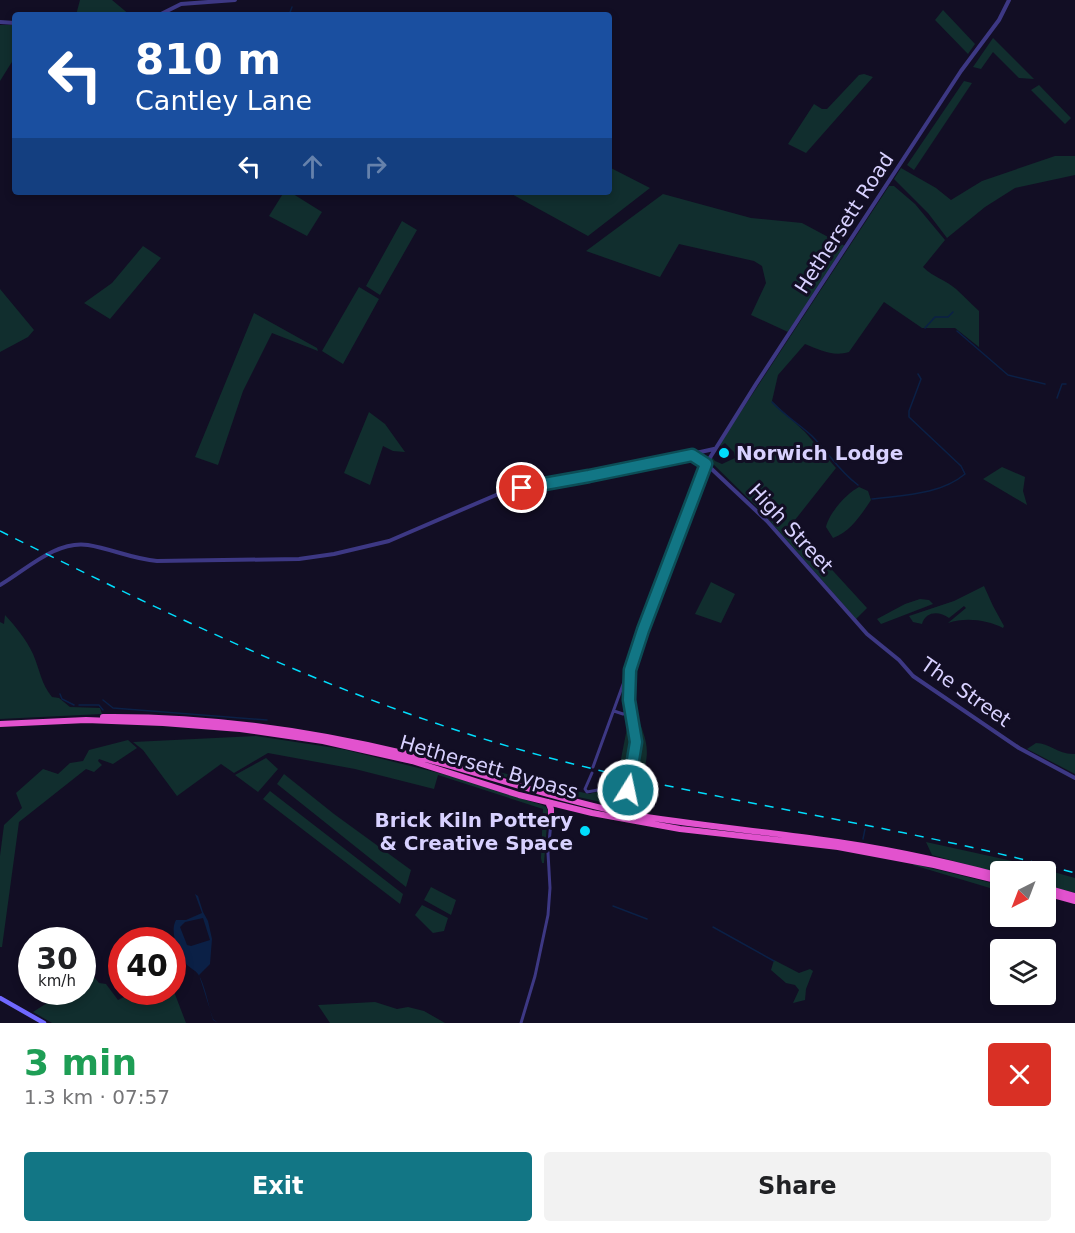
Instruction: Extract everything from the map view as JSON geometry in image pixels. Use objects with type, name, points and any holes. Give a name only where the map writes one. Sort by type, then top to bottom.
[{"type":"highway","name":"Hethersett Bypass","points":[[0,723],[42,719],[126,717],[207,721],[285,730],[400,753],[588,805],[668,820],[872,848],[990,874]]},
{"type":"highway","name":"Hethersett Bypass","points":[[0,723],[86,720],[198,726],[323,741],[412,761],[563,807],[667,827],[838,847],[934,865],[990,879]]},
{"type":"highway","points":[[588,805],[616,805],[622,801],[629,788]]},
{"type":"highway","points":[[629,788],[630,803],[636,810],[668,820]]},
{"type":"highway","points":[[548,802],[552,821]]},
{"type":"highway","points":[[552,821],[557,811],[563,807]]},
{"type":"highway","points":[[1056,891],[1075,896]]},
{"type":"highway","points":[[1056,896],[1075,901]]},
{"type":"main road","points":[[0,998],[44,1023]]},
{"type":"street","points":[[164,12],[191,2],[235,0]]},
{"type":"street","name":"Hethersett Road","points":[[629,677],[640,637],[706,464],[961,71],[999,20],[1009,0]]},
{"type":"street","points":[[0,585],[30,565],[74,545],[89,545],[145,560],[299,559],[357,549],[404,535],[503,492],[715,449]]},
{"type":"street","name":"High Street","points":[[692,455],[706,464],[767,521],[852,616]]},
{"type":"street","name":"The Street","points":[[852,616],[877,644],[899,660],[921,683],[1019,748],[1075,778]]},
{"type":"street","points":[[591,773],[585,789],[587,792],[609,788],[629,788],[636,742],[629,677],[626,676],[593,767]]},
{"type":"street","points":[[614,711],[623,714],[632,712]]},
{"type":"street","points":[[521,1023],[535,976],[548,915],[550,888],[548,844],[552,821]]},
{"type":"green space","points":[[80,0],[112,0],[126,12],[77,12]]},
{"type":"green space","points":[[943,10],[975,44],[968,54],[935,20]]},
{"type":"green space","points":[[0,25],[12,25],[12,62],[0,81]]},
{"type":"green space","points":[[993,38],[1034,79],[1019,78],[993,52],[981,69],[973,67]]},
{"type":"green space","points":[[859,75],[873,77],[806,153],[788,144],[814,104],[827,109]]},
{"type":"green space","points":[[964,81],[972,83],[914,170],[907,165]]},
{"type":"green space","points":[[1039,85],[1071,118],[1065,124],[1031,90]]},
{"type":"green space","points":[[1055,156],[1075,156],[1075,175],[1015,188],[985,207],[947,238],[928,213],[894,179],[901,168],[936,188],[951,200],[982,181]]},
{"type":"green space","points":[[612,169],[650,188],[588,236],[513,195],[612,195]]},
{"type":"green space","points":[[889,186],[894,186],[915,204],[945,240],[923,267],[952,286],[979,311],[979,347],[955,328],[922,328],[884,302],[849,352],[832,353],[805,344],[778,375],[772,401],[805,432],[836,468],[791,525],[867,608],[856,619],[762,512],[710,461],[712,457],[722,464],[735,458],[734,452],[725,443],[719,445]]},
{"type":"green space","points":[[663,194],[751,218],[802,223],[845,246],[788,332],[751,315],[766,283],[762,266],[754,261],[679,244],[660,277],[586,251]]},
{"type":"green space","points":[[282,195],[295,195],[322,212],[307,236],[269,216]]},
{"type":"green space","points":[[402,221],[417,230],[380,295],[366,286]]},
{"type":"green space","points":[[143,246],[161,258],[110,319],[84,303],[112,283]]},
{"type":"green space","points":[[359,287],[379,299],[343,364],[322,351]]},
{"type":"green space","points":[[0,289],[34,330],[28,337],[0,352]]},
{"type":"green space","points":[[254,313],[317,348],[318,351],[272,333],[243,391],[218,465],[195,457]]},
{"type":"green space","points":[[369,412],[385,424],[405,452],[393,451],[383,446],[370,485],[344,473]]},
{"type":"green space","points":[[1002,467],[1025,477],[1023,491],[1027,505],[983,479]]},
{"type":"green space","points":[[859,487],[868,491],[871,500],[850,527],[833,538],[826,527],[831,516],[844,499]]},
{"type":"green space","points":[[711,582],[735,594],[721,623],[695,614]]},
{"type":"green space","points":[[984,586],[1003,628],[976,620],[948,623],[966,608],[964,606],[949,618],[937,613],[930,615],[922,624],[913,622],[909,616],[954,601]]},
{"type":"green space","points":[[920,599],[929,600],[933,604],[881,624],[877,619],[905,604]]},
{"type":"green space","points":[[5,615],[30,649],[43,682],[52,697],[59,698],[70,707],[100,708],[102,714],[0,719],[0,622],[4,624]]},
{"type":"green space","points":[[635,710],[647,750],[642,777],[634,776],[638,743],[633,712]]},
{"type":"green space","points":[[628,723],[632,743],[628,774],[619,769]]},
{"type":"green space","points":[[256,736],[342,749],[451,776],[542,805],[548,811],[544,863],[541,858],[543,809],[438,775],[434,789],[355,769],[268,753],[234,773],[221,764],[177,796],[143,750],[133,742]]},
{"type":"green space","points":[[128,740],[137,748],[113,764],[99,759],[102,765],[94,772],[86,769],[19,822],[2,947],[0,947],[0,856],[4,825],[22,808],[16,793],[43,769],[58,774],[70,763],[83,761],[89,750]]},
{"type":"green space","points":[[1036,743],[1064,753],[1075,754],[1075,774],[1027,749]]},
{"type":"green space","points":[[266,758],[278,769],[258,792],[235,775]]},
{"type":"green space","points":[[499,772],[589,794],[608,789],[608,791],[601,802],[560,793],[496,774]]},
{"type":"green space","points":[[284,774],[411,870],[406,887],[277,784]]},
{"type":"green space","points":[[270,791],[403,894],[400,904],[263,799]]},
{"type":"green space","points":[[926,842],[1012,861],[990,861],[990,871],[932,855]]},
{"type":"green space","points":[[913,865],[990,883],[990,888]]},
{"type":"green space","points":[[1056,873],[1075,878],[1075,893],[1056,888]]},
{"type":"green space","points":[[431,887],[456,900],[451,915],[424,900]]},
{"type":"green space","points":[[422,905],[448,918],[444,931],[433,933],[415,915]]},
{"type":"green space","points":[[774,960],[799,973],[810,969],[813,971],[806,989],[805,1000],[793,1003],[799,990],[795,985],[786,983],[771,970]]},
{"type":"green space","points":[[96,979],[108,987],[108,1005],[179,1005],[186,1023],[52,1023],[33,1012],[44,1005],[96,1005]]},
{"type":"green space","points":[[375,1002],[397,1009],[408,1007],[424,1011],[445,1023],[330,1023],[318,1005]]},
{"type":"water","points":[[195,894],[198,896],[208,921],[212,939],[210,964],[199,975],[200,977],[186,963],[186,942],[191,946],[210,940],[203,918],[174,927],[176,920],[186,920],[202,913]]},
{"type":"waterway","points":[[290,12],[292,7]]},
{"type":"waterway","points":[[925,328],[935,317],[948,317],[953,312]]},
{"type":"waterway","points":[[957,331],[1008,375],[1045,384]]},
{"type":"waterway","points":[[872,499],[933,490],[965,474],[961,466],[909,417],[909,411],[921,379],[918,374]]},
{"type":"waterway","points":[[1057,398],[1062,384],[1066,384]]},
{"type":"waterway","points":[[772,402],[812,436],[858,485]]},
{"type":"waterway","points":[[60,694],[62,699],[74,705]]},
{"type":"waterway","points":[[103,700],[113,708],[267,720]]},
{"type":"waterway","points":[[79,705],[99,705],[103,710]]},
{"type":"waterway","points":[[863,839],[865,829]]},
{"type":"waterway","points":[[613,906],[647,919]]},
{"type":"waterway","points":[[713,927],[774,961]]},
{"type":"railway","points":[[0,531],[126,593],[252,651],[382,704],[447,727],[514,748],[653,783],[935,839],[1075,873]]},
{"type":"place","name":"Norwich Lodge","points":[[724,453]]},
{"type":"place","name":"Brick Kiln Pottery & Creative Space","points":[[585,831]]},
{"type":"route","points":[[522,488],[692,455],[706,464],[633,657],[629,700],[636,742],[628,790]]}]
